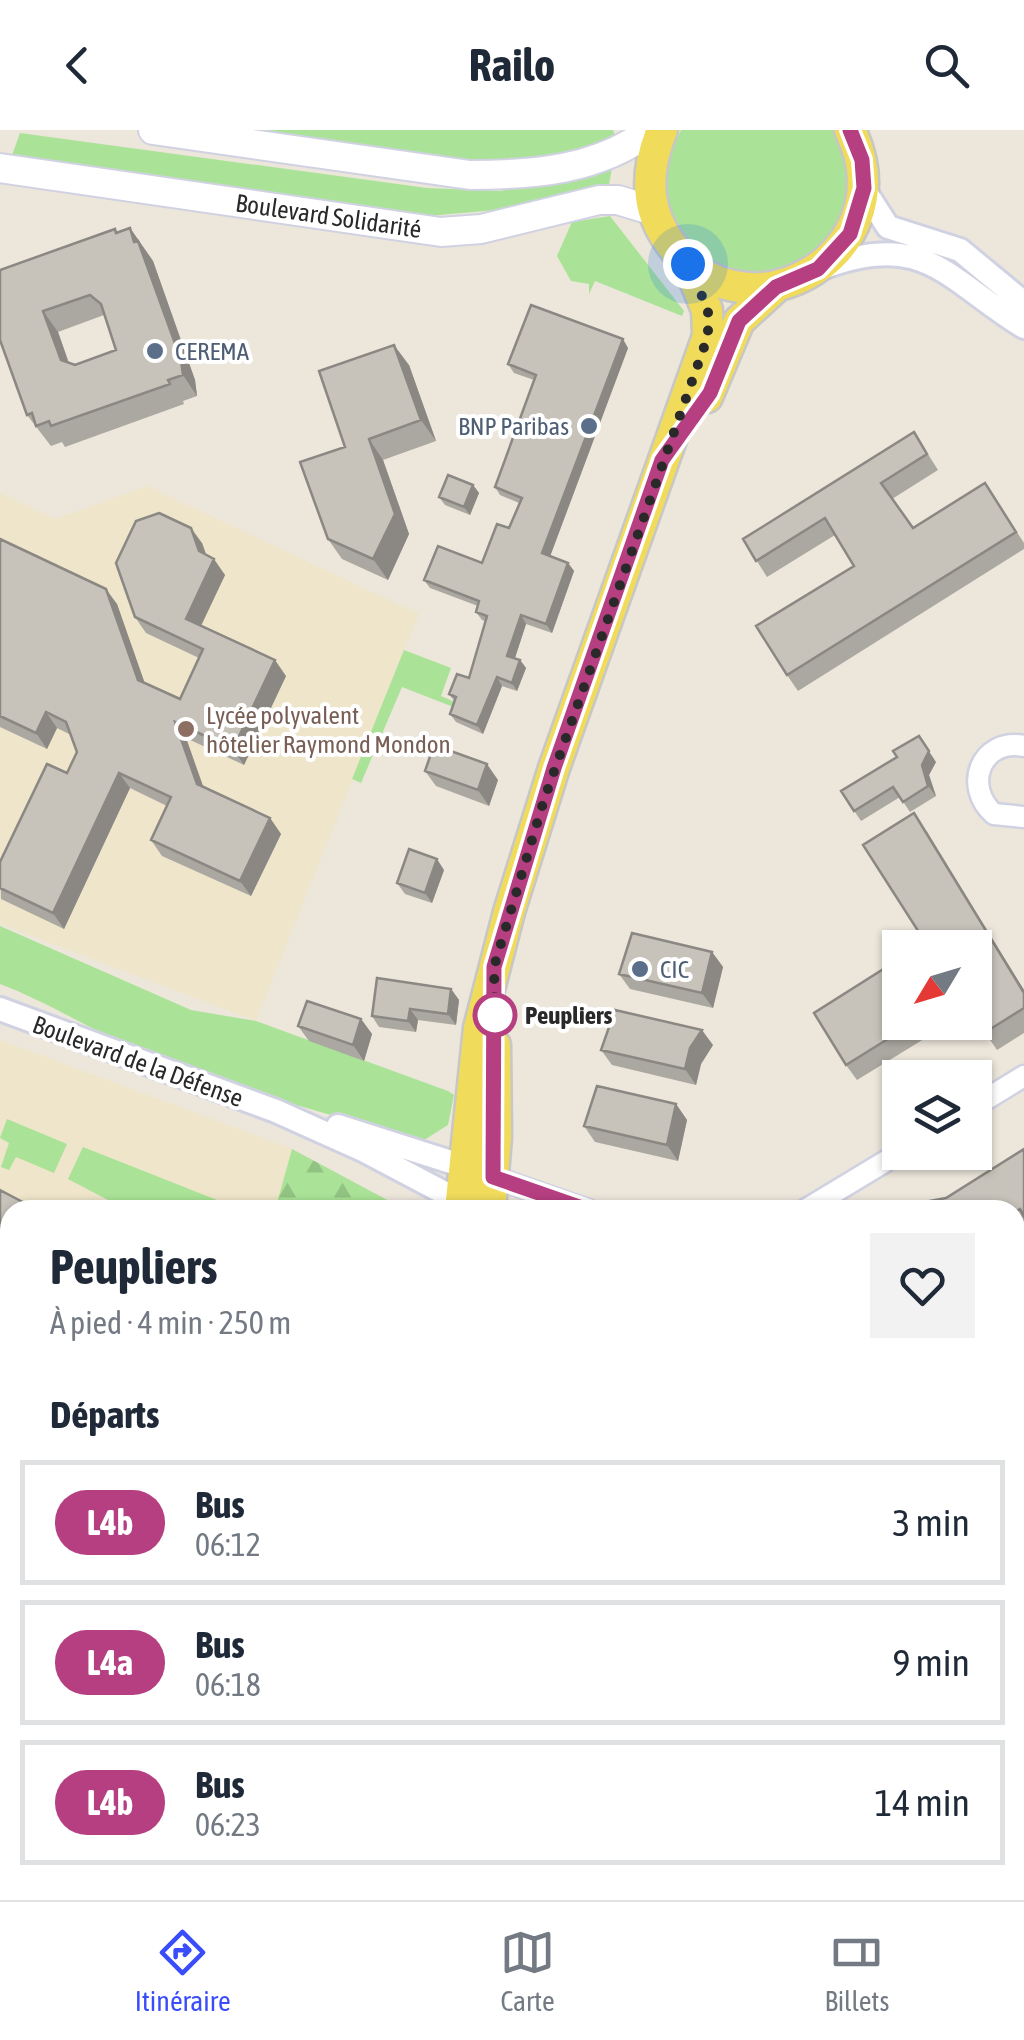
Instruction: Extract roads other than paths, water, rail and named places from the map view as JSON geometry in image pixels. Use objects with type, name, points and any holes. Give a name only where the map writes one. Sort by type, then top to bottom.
[{"type":"main road","points":[[153,130],[470,175],[519,175],[622,153],[651,130]]},
{"type":"main road","points":[[487,1200],[479,1171],[479,1028],[494,967],[554,768],[662,460],[696,380],[708,336],[708,310],[688,264],[672,246],[654,212],[650,171],[662,130]]},
{"type":"main road","points":[[662,460],[710,393],[739,321],[776,287],[818,269],[850,234],[864,188],[862,160],[850,130]]},
{"type":"main road","name":"Boulevard Solidarité","points":[[0,168],[441,232],[481,229],[598,200],[618,200],[654,212]]},
{"type":"main road","points":[[688,264],[730,285],[776,287]]},
{"type":"main road","points":[[468,1200],[479,1171]]},
{"type":"street","points":[[864,188],[888,227],[960,250],[1024,303]]},
{"type":"street","points":[[818,269],[853,256],[884,254],[937,264],[1024,327]]},
{"type":"street","points":[[1024,746],[1006,745],[993,750],[982,762],[976,778],[978,794],[994,814],[1024,818]]},
{"type":"street","name":"Boulevard de la Défense","points":[[0,1009],[276,1111],[365,1150],[451,1200]]},
{"type":"street","points":[[992,1096],[1024,1076]]},
{"type":"street","name":"Boulevard de la Défense","points":[[276,1111],[369,1134],[479,1171]]},
{"type":"street","points":[[822,1200],[882,1163]]},
{"type":"street","points":[[479,1171],[560,1200]]},
{"type":"place","name":"CEREMA","points":[[155,351]]},
{"type":"place","name":"BNP Paribas","points":[[589,426]]},
{"type":"place","name":"Lycée polyvalent hôtelier Raymond Mondon","points":[[186,729]]},
{"type":"place","name":"CIC","points":[[640,969]]},
{"type":"place","name":"Peupliers","points":[[495,1015]]}]
